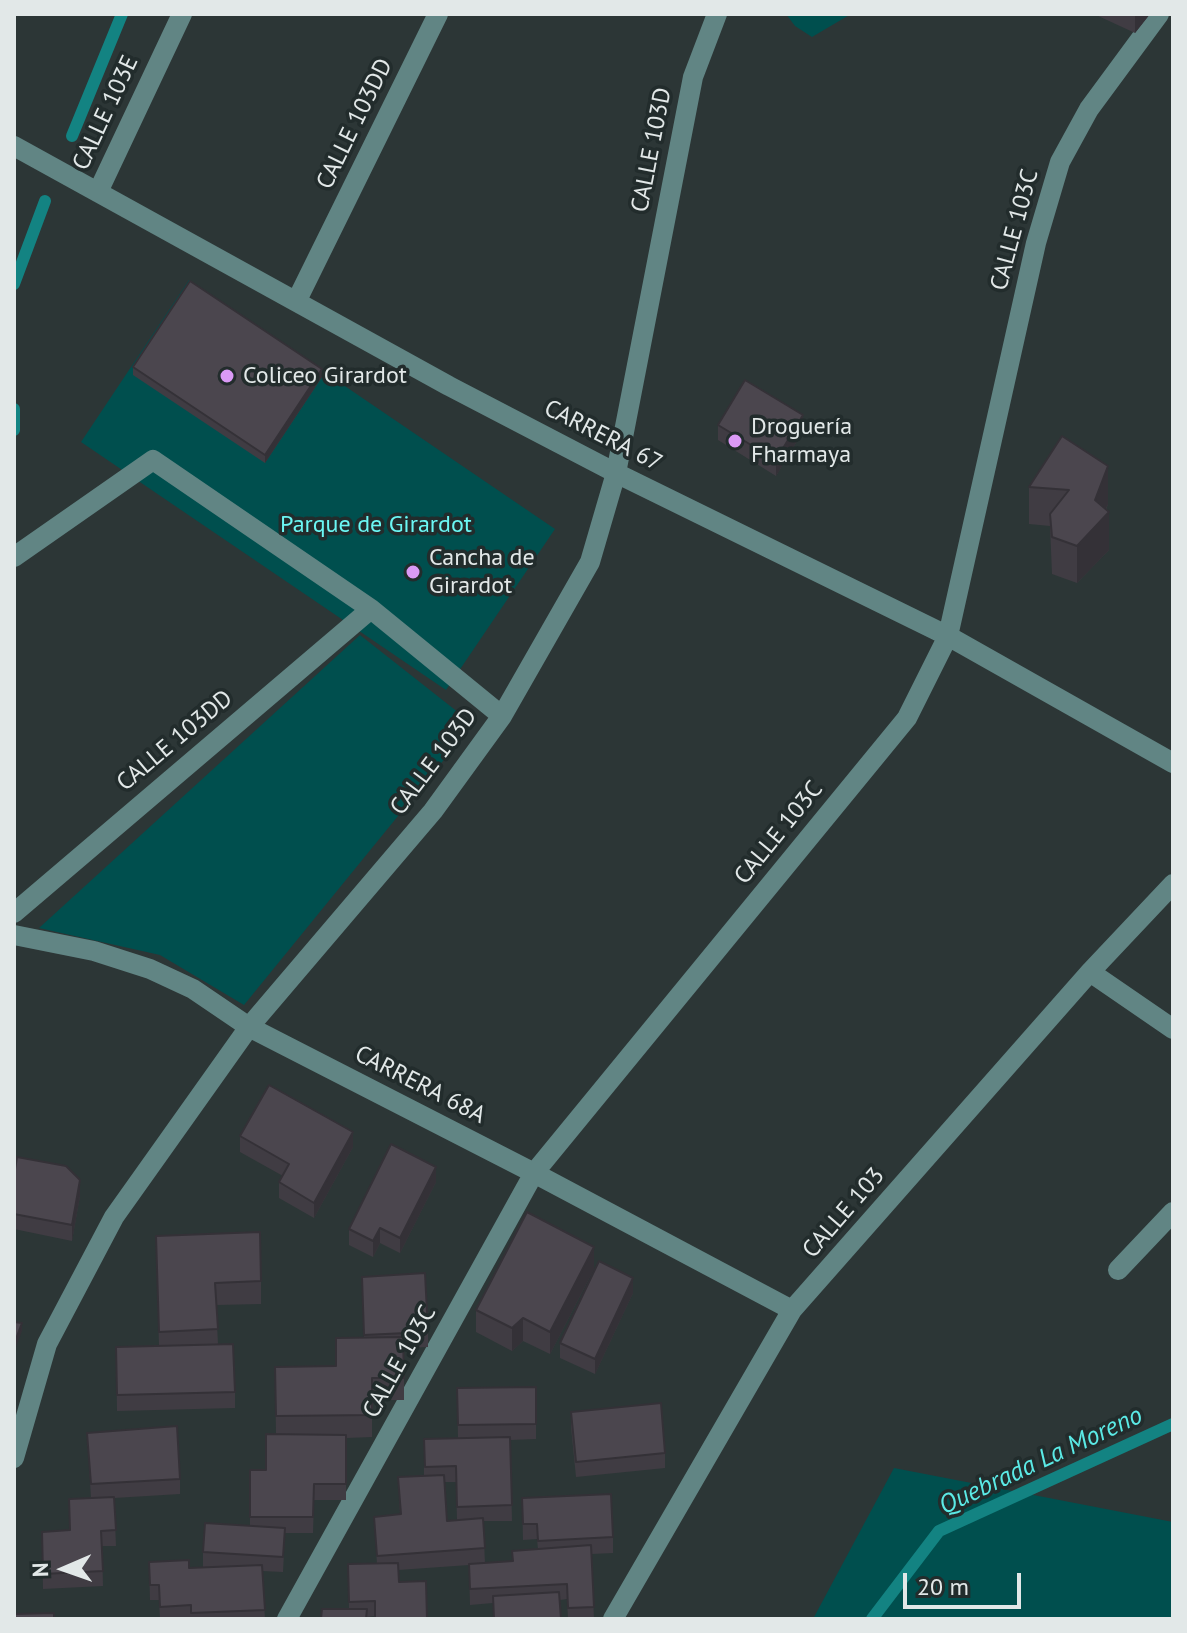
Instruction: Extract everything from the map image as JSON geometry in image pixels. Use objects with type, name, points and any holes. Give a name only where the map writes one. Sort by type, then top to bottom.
[{"type":"street","name":"CALLE 103E","points":[[98,192],[182,14]]},
{"type":"street","name":"CALLE 103DD","points":[[297,300],[438,14]]},
{"type":"street","name":"CALLE 103D","points":[[14,1458],[47,1344],[114,1217],[249,1027],[433,811],[502,716],[590,562],[616,473],[693,77],[717,14]]},
{"type":"street","name":"CALLE 103C","points":[[287,1619],[534,1173],[907,718],[948,636],[1036,243],[1060,162],[1089,109],[1159,14]]},
{"type":"street","name":"CARRERA 67","points":[[14,146],[449,386],[616,473],[948,636],[1173,763]]},
{"type":"street","points":[[14,557],[153,460],[371,609],[502,716]]},
{"type":"street","name":"CALLE 103DD","points":[[14,913],[371,609]]},
{"type":"street","name":"CALLE 103","points":[[613,1619],[792,1310],[1090,972],[1173,884]]},
{"type":"street","name":"CARRERA 68A","points":[[14,935],[94,951],[150,969],[193,989],[249,1027],[792,1310]]},
{"type":"street","points":[[1090,972],[1173,1029]]},
{"type":"street","points":[[1118,1270],[1173,1212]]},
{"type":"green space","points":[[786,14],[851,14],[812,37],[795,26]]},
{"type":"green space","name":"Parque de Girardot","points":[[189,280],[555,529],[446,690],[81,442]]},
{"type":"green space","points":[[360,635],[473,724],[244,1005],[160,955],[39,928]]},
{"type":"green space","points":[[894,1468],[1173,1522],[1173,1619],[813,1619]]},
{"type":"building","name":"Coliceo Girardot","points":[[190,281],[322,369],[265,455],[133,367]]},
{"type":"building","points":[[745,380],[803,415],[776,460],[718,425]]},
{"type":"building","points":[[1062,436],[1108,466],[1095,500],[1109,512],[1077,546],[1052,537],[1050,514],[1069,490],[1029,487]]},
{"type":"building","points":[[269,1085],[353,1132],[314,1203],[279,1182],[289,1164],[240,1136]]},
{"type":"building","points":[[391,1144],[436,1167],[400,1238],[380,1228],[373,1241],[349,1229]]},
{"type":"building","points":[[17,1157],[66,1166],[80,1180],[72,1225],[14,1214]]},
{"type":"building","points":[[527,1212],[594,1247],[550,1332],[523,1318],[512,1328],[476,1310]]},
{"type":"building","points":[[260,1232],[261,1281],[215,1283],[218,1329],[159,1332],[156,1236]]},
{"type":"building","points":[[599,1261],[633,1278],[595,1359],[560,1343]]},
{"type":"building","points":[[425,1273],[428,1332],[364,1335],[362,1277]]},
{"type":"building","points":[[14,1322],[22,1323],[14,1344]]},
{"type":"building","points":[[403,1337],[404,1378],[372,1378],[372,1415],[276,1416],[275,1367],[336,1366],[336,1338]]},
{"type":"building","points":[[233,1344],[235,1392],[117,1395],[116,1347]]},
{"type":"building","points":[[536,1387],[536,1424],[458,1425],[457,1388]]},
{"type":"building","points":[[661,1403],[665,1453],[576,1462],[571,1412]]},
{"type":"building","points":[[177,1426],[180,1479],[91,1484],[87,1433]]},
{"type":"building","points":[[266,1434],[346,1435],[346,1484],[314,1484],[313,1517],[250,1517],[250,1470],[266,1470]]},
{"type":"building","points":[[510,1437],[512,1505],[457,1507],[456,1466],[425,1467],[424,1439]]},
{"type":"building","points":[[444,1475],[447,1521],[483,1518],[485,1548],[377,1556],[374,1517],[401,1514],[398,1477]]},
{"type":"building","points":[[611,1494],[613,1537],[538,1541],[537,1524],[523,1524],[522,1498]]},
{"type":"building","points":[[114,1497],[116,1530],[101,1531],[103,1571],[43,1574],[42,1532],[70,1530],[69,1499]]},
{"type":"building","points":[[205,1523],[285,1528],[283,1557],[203,1552]]},
{"type":"building","points":[[591,1545],[594,1607],[568,1608],[567,1584],[470,1589],[469,1564],[513,1561],[512,1551]]},
{"type":"building","points":[[189,1560],[189,1568],[262,1565],[265,1610],[191,1613],[191,1605],[160,1607],[159,1585],[150,1585],[149,1562]]},
{"type":"building","points":[[398,1563],[399,1582],[426,1581],[427,1619],[375,1619],[375,1601],[349,1602],[348,1564]]},
{"type":"building","points":[[559,1592],[561,1619],[494,1619],[493,1596]]},
{"type":"building","points":[[322,1609],[367,1609],[366,1619],[321,1619]]},
{"type":"building","points":[[54,1613],[54,1619],[14,1619],[14,1614]]},
{"type":"waterway","points":[[72,136],[122,14]]},
{"type":"waterway","points":[[14,284],[45,201]]},
{"type":"waterway","points":[[14,409],[14,430]]},
{"type":"waterway","name":"Quebrada La Moreno","points":[[872,1619],[939,1531],[1173,1424]]},
{"type":"place","name":"Coliceo Girardot","points":[[227,376]]},
{"type":"place","name":"Droguería Fharmaya","points":[[735,441]]},
{"type":"place","name":"Cancha de Girardot","points":[[413,572]]}]
